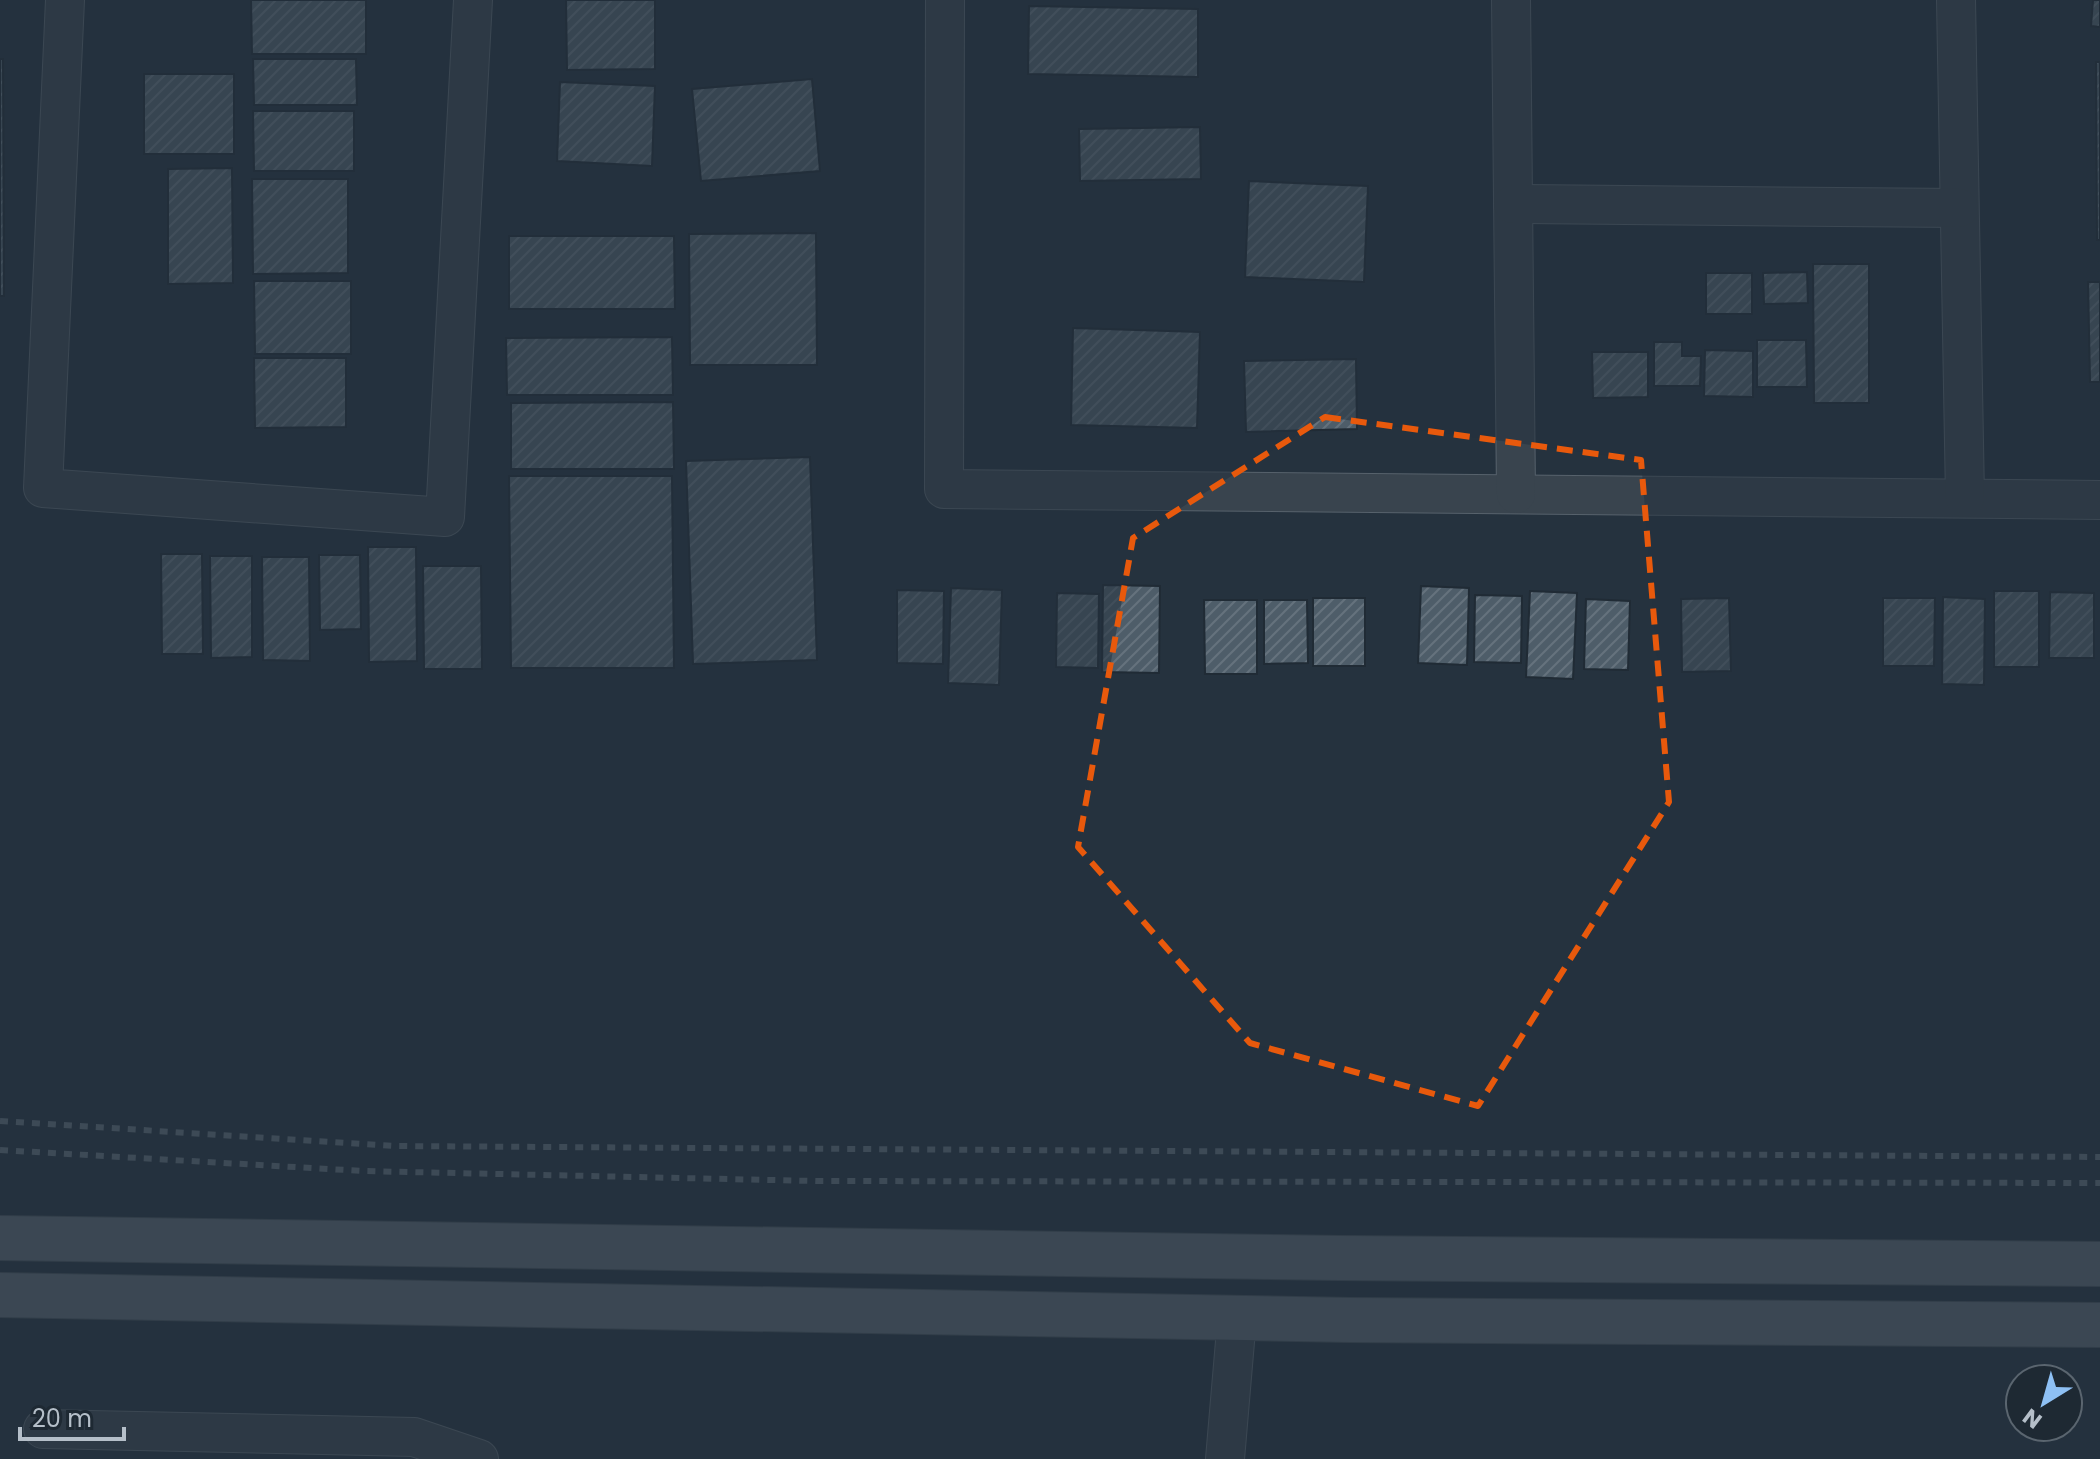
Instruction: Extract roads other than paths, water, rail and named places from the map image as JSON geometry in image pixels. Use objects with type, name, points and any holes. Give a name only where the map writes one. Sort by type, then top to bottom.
[{"type":"main road","points":[[0,1238],[1356,1258],[2100,1264]]},
{"type":"main road","points":[[0,1295],[1237,1318],[2100,1325]]},
{"type":"street","points":[[65,0],[43,488],[445,517],[473,0]]},
{"type":"street","points":[[945,0],[944,489],[2100,500]]},
{"type":"street","points":[[1511,0],[1516,494]]},
{"type":"street","points":[[1956,0],[1965,498]]},
{"type":"street","points":[[1513,204],[1959,208]]},
{"type":"street","points":[[1225,1459],[1237,1318]]},
{"type":"street","points":[[43,1429],[414,1437],[479,1459]]},
{"type":"railway","points":[[0,1121],[394,1146],[2100,1157]]},
{"type":"railway","points":[[0,1150],[363,1171],[816,1181],[2100,1183]]}]
